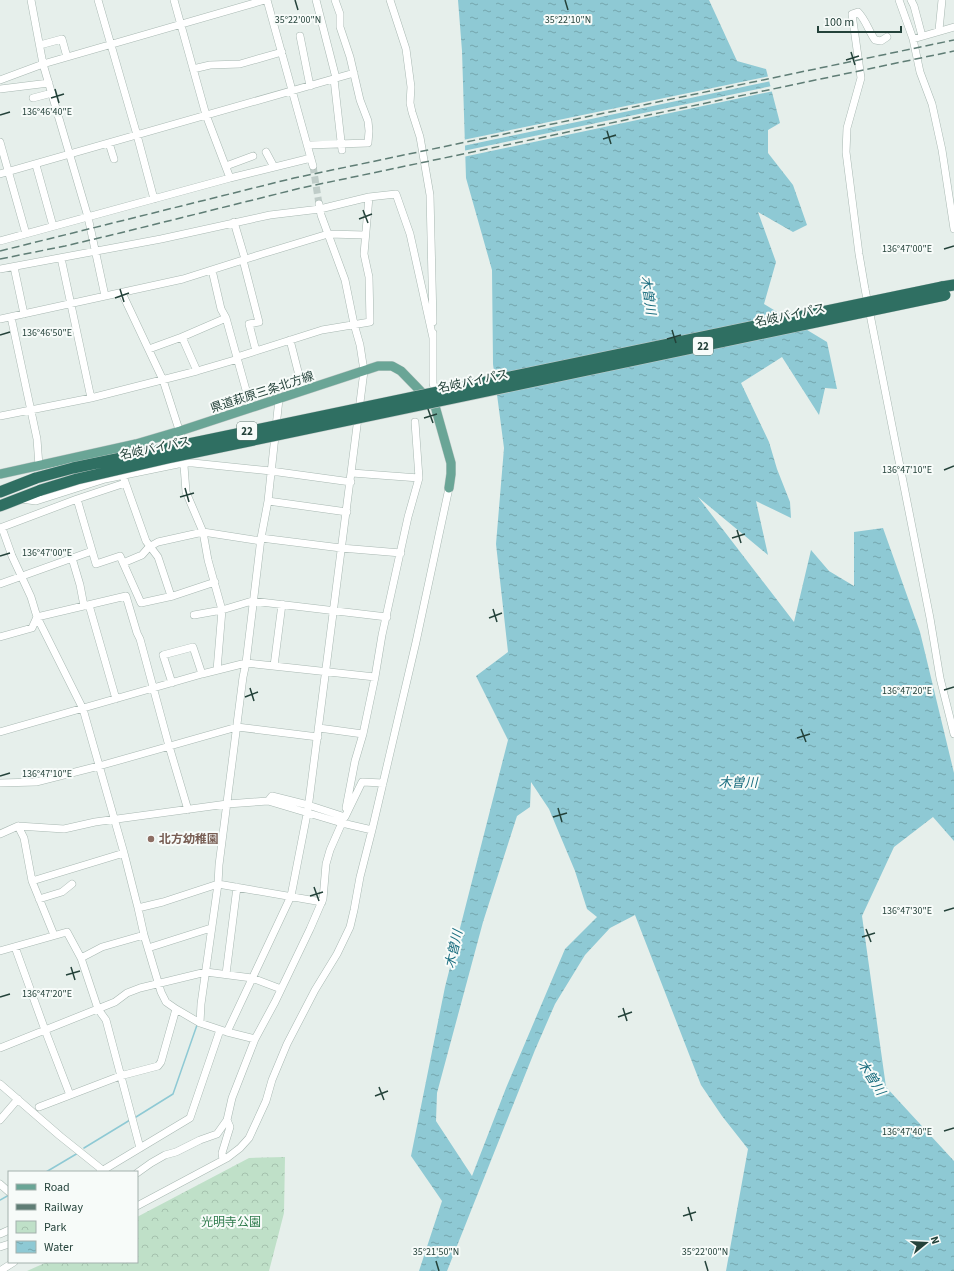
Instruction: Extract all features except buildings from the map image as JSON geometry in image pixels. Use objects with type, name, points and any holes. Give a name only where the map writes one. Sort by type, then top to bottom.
[{"type":"highway","name":"名岐バイパス","points":[[0,492],[36,478],[80,466],[950,288]]},
{"type":"highway","name":"名岐バイパス","points":[[0,506],[41,490],[77,479],[168,458],[950,288]]},
{"type":"main road","name":"県道萩原三条北方線","points":[[0,474],[136,444],[364,371],[385,366],[392,366],[398,369],[435,406],[451,462],[449,488]]},
{"type":"street","points":[[31,0],[43,64],[88,217],[105,296]]},
{"type":"street","points":[[98,0],[154,199]]},
{"type":"street","points":[[174,0],[206,115],[230,178]]},
{"type":"street","points":[[0,80],[43,64],[266,0],[282,52],[313,166]]},
{"type":"street","points":[[316,0],[335,79],[341,147]]},
{"type":"street","points":[[308,145],[341,147],[368,143],[368,121],[360,100],[350,57],[340,27],[340,14],[335,0]]},
{"type":"street","points":[[390,0],[406,49],[411,87],[410,103],[420,137],[430,195],[433,338],[432,383],[436,398],[435,406]]},
{"type":"street","points":[[899,0],[913,39],[920,72],[932,104],[942,150],[954,229]]},
{"type":"street","points":[[911,0],[922,36]]},
{"type":"street","points":[[939,30],[942,0]]},
{"type":"street","points":[[887,37],[881,41],[874,40],[869,32],[864,18],[858,12],[852,14],[861,78],[847,128],[846,152],[865,289],[928,604],[940,678],[954,734]]},
{"type":"street","points":[[913,39],[939,30],[954,27]]},
{"type":"street","points":[[300,36],[310,86]]},
{"type":"street","points":[[40,46],[62,39],[67,57]]},
{"type":"street","points":[[193,69],[210,65],[240,64],[282,52]]},
{"type":"street","points":[[0,174],[36,165],[109,142],[354,73]]},
{"type":"street","points":[[0,89],[49,83]]},
{"type":"street","points":[[33,98],[52,93]]},
{"type":"street","points":[[0,142],[26,234]]},
{"type":"street","points":[[109,142],[114,159]]},
{"type":"street","points":[[266,152],[274,167]]},
{"type":"street","points":[[226,166],[253,156]]},
{"type":"street","points":[[0,241],[230,178],[312,158]]},
{"type":"street","points":[[36,165],[53,226]]},
{"type":"street","points":[[0,269],[161,239],[270,215],[369,197],[396,194],[410,234],[433,338]]},
{"type":"street","points":[[0,416],[92,398],[163,380],[197,371],[322,330],[370,322],[369,277],[364,254],[369,197]]},
{"type":"street","points":[[0,1084],[103,1171],[190,1118],[224,1031],[252,978],[291,896],[308,812],[364,371],[346,280],[319,206]]},
{"type":"street","points":[[234,222],[259,322],[248,324],[256,351]]},
{"type":"street","points":[[0,319],[183,279],[328,234],[365,235]]},
{"type":"street","points":[[61,258],[92,398]]},
{"type":"street","points":[[14,267],[24,314]]},
{"type":"street","points":[[212,270],[221,309],[226,318],[251,408]]},
{"type":"street","points":[[122,293],[163,380],[180,431],[182,439],[186,492],[203,532],[208,560],[222,610],[217,670]]},
{"type":"street","points":[[11,317],[37,439],[39,466]]},
{"type":"street","points":[[149,349],[226,318]]},
{"type":"street","points":[[182,337],[197,371]]},
{"type":"street","points":[[290,340],[303,391]]},
{"type":"street","points":[[200,1023],[201,1004],[218,884],[218,865],[246,663],[252,601],[268,501],[279,399]]},
{"type":"street","points":[[343,821],[355,761],[363,734],[375,678],[382,635],[408,517],[419,478],[415,422]]},
{"type":"street","points":[[19,498],[36,501],[86,484],[183,463],[271,471],[351,482]]},
{"type":"street","points":[[352,473],[419,478]]},
{"type":"street","points":[[122,475],[146,541],[158,557],[171,596]]},
{"type":"street","points":[[125,483],[77,499],[1,528],[31,597],[37,617],[83,709],[124,853],[158,985],[166,1002],[200,1023],[255,1039]]},
{"type":"street","points":[[138,1205],[223,1160],[240,1148],[249,1138],[266,1101],[272,1080],[287,1044],[315,990],[337,954],[350,927],[360,877],[416,642],[449,488]]},
{"type":"street","points":[[77,499],[96,564],[120,556],[140,603],[171,596],[215,582]]},
{"type":"street","points":[[268,501],[347,512]]},
{"type":"street","points":[[123,563],[142,555],[149,547],[158,542],[203,532],[341,548],[401,553]]},
{"type":"street","points":[[0,584],[92,551]]},
{"type":"street","points":[[72,558],[116,699]]},
{"type":"street","points":[[37,617],[136,594]]},
{"type":"street","points":[[126,596],[137,634],[140,639],[188,810]]},
{"type":"street","points":[[194,615],[222,610],[252,601],[387,617]]},
{"type":"street","points":[[274,666],[282,604]]},
{"type":"street","points":[[0,637],[32,628],[37,617]]},
{"type":"street","points":[[172,683],[163,655],[193,647],[202,674]]},
{"type":"street","points":[[0,732],[202,674],[246,663],[375,678]]},
{"type":"street","points":[[0,783],[36,782],[237,727],[318,737]]},
{"type":"street","points":[[319,728],[363,734]]},
{"type":"street","points":[[138,1172],[165,1155],[176,1152],[200,1140],[217,1134],[227,1120],[232,1098],[255,1039],[281,989],[322,902],[326,864],[330,850],[343,821],[362,782],[383,783]]},
{"type":"street","points":[[268,800],[272,796],[308,812]]},
{"type":"street","points":[[268,800],[273,805],[343,821]]},
{"type":"street","points":[[0,834],[18,826],[64,829],[95,822],[227,804],[268,800],[342,823],[372,830]]},
{"type":"street","points":[[18,826],[24,838],[32,881],[54,935]]},
{"type":"street","points":[[32,881],[124,853]]},
{"type":"street","points":[[39,899],[62,892],[72,884]]},
{"type":"street","points":[[138,908],[164,902],[218,884],[322,902]]},
{"type":"street","points":[[226,974],[238,887]]},
{"type":"street","points":[[148,948],[211,928]]},
{"type":"street","points":[[0,951],[67,932],[80,958],[98,1009],[106,1020],[140,1148]]},
{"type":"street","points":[[80,958],[102,947],[144,935]]},
{"type":"street","points":[[15,947],[44,1030],[70,1095]]},
{"type":"street","points":[[0,1048],[115,1002],[127,993],[140,988],[158,985],[206,972],[252,978],[281,989]]},
{"type":"street","points":[[39,1107],[120,1076],[158,1066],[161,1062],[176,1009]]},
{"type":"street","points":[[0,1120],[18,1099]]},
{"type":"street","points":[[223,1160],[222,1153],[230,1127],[227,1120]]},
{"type":"street","points":[[0,1184],[8,1191]]},
{"type":"street","points":[[0,1271],[12,1263]]},
{"type":"green space","name":"光明寺公園","points":[[285,1157],[284,1213],[269,1271],[27,1271],[45,1263],[138,1263],[138,1216],[249,1158]]},
{"type":"water","name":"木曽川","points":[[458,0],[709,0],[737,61],[766,69],[780,123],[768,130],[768,153],[793,185],[807,225],[793,232],[758,212],[776,262],[764,304],[827,342],[837,389],[825,388],[819,415],[782,357],[741,383],[769,442],[777,469],[790,502],[791,518],[756,501],[768,555],[698,497],[794,622],[811,550],[829,571],[854,586],[854,532],[883,528],[920,632],[954,773],[954,841],[933,817],[894,847],[862,916],[886,1087],[954,1161],[954,1271],[726,1271],[748,1149],[722,1116],[701,1085],[635,915],[610,928],[585,955],[555,1004],[535,1050],[447,1271],[419,1271],[442,1201],[411,1156],[445,987],[508,740],[476,676],[508,652],[496,544],[504,448],[493,364],[492,270],[466,178],[462,51]],"holes":[[[531,782],[549,809],[575,871],[587,909],[597,917],[565,949],[506,1088],[472,1176],[436,1121],[437,1093],[483,922],[517,816],[530,807]]]},
{"type":"pier","points":[[770,76],[771,81],[463,146],[463,140]]},
{"type":"pier","points":[[772,86],[774,91],[463,157],[463,151]]},
{"type":"waterway","points":[[136,1117],[173,1094],[197,1025]]},
{"type":"waterway","points":[[84,1148],[130,1120]]},
{"type":"waterway","points":[[48,1171],[78,1153]]},
{"type":"waterway","points":[[0,1200],[8,1196]]},
{"type":"tunnel","points":[[313,166],[319,204]]},
{"type":"railway","points":[[0,251],[294,178],[954,40]]},
{"type":"railway","points":[[0,259],[65,246],[301,188],[954,51]]},
{"type":"place","name":"北方幼稚園","points":[[151,839]]}]
